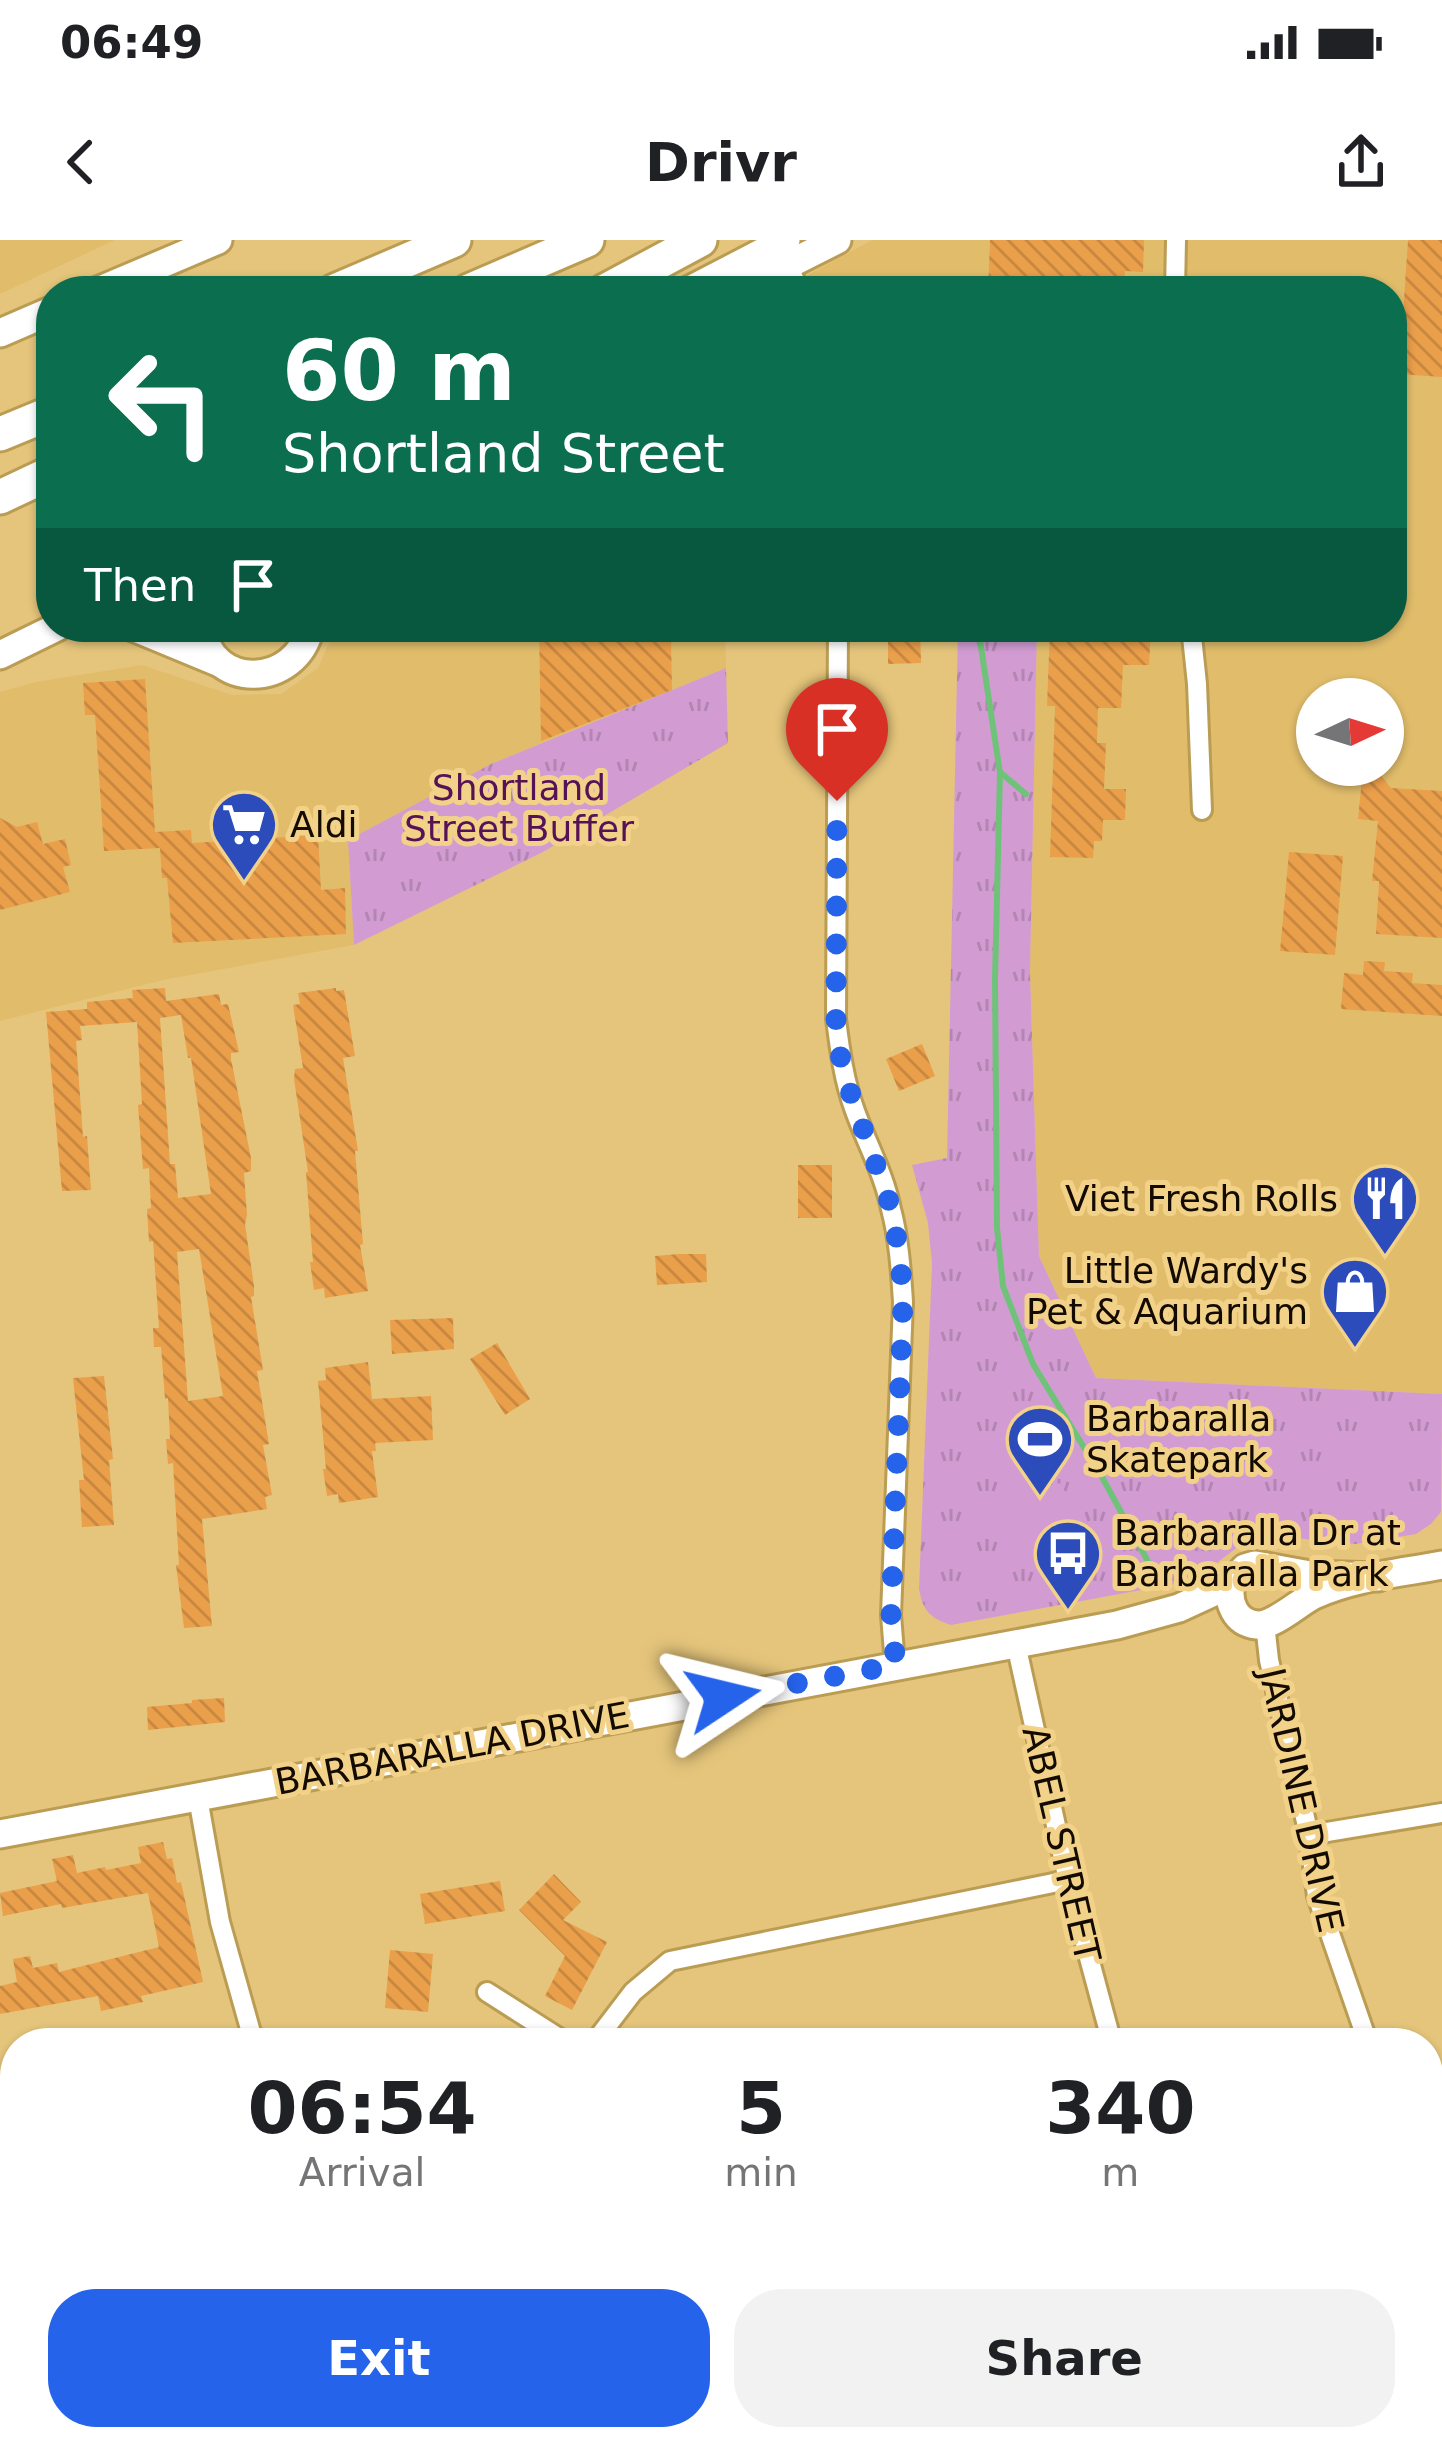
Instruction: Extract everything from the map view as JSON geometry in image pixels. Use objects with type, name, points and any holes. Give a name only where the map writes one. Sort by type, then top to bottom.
[{"type":"highway","points":[[370,276],[454,240]]},
{"type":"highway","points":[[504,276],[587,240]]},
{"type":"highway","points":[[633,276],[700,240]]},
{"type":"highway","points":[[0,434],[36,419]]},
{"type":"highway","points":[[0,496],[36,480]]},
{"type":"street","points":[[133,276],[218,240]]},
{"type":"street","points":[[726,276],[786,252],[837,240]]},
{"type":"street","points":[[1175,276],[1177,240]]},
{"type":"street","points":[[755,276],[786,252]]},
{"type":"street","points":[[0,333],[36,317]]},
{"type":"street","points":[[0,655],[36,637]]},
{"type":"street","points":[[169,642],[240,674],[267,674],[284,668],[305,642]]},
{"type":"street","points":[[205,642],[220,663]]},
{"type":"street","points":[[838,642],[836,1019],[842,1069],[891,1207],[903,1302],[891,1615],[896,1665]]},
{"type":"street","points":[[1193,642],[1202,810]]},
{"type":"street","name":"BARBARALLA DRIVE","points":[[0,1834],[1117,1625],[1179,1608],[1231,1584],[1237,1574],[1255,1564],[1310,1575],[1378,1577]]},
{"type":"street","name":"BARBARALLA DRIVE","points":[[1117,1625],[1235,1613],[1249,1623],[1275,1618],[1319,1593],[1442,1565]]},
{"type":"street","points":[[1275,1569],[1287,1583],[1289,1602],[1275,1618]]},
{"type":"street","points":[[1231,1584],[1235,1613]]},
{"type":"street","name":"JARDINE DRIVE","points":[[1275,1618],[1269,1660],[1309,1835],[1317,1896],[1363,2028]]},
{"type":"street","name":"ABEL STREET","points":[[1016,1644],[1068,1880],[1108,2028]]},
{"type":"street","points":[[198,1798],[245,2028]]},
{"type":"street","points":[[1309,1835],[1442,1813]]},
{"type":"street","points":[[606,2028],[633,1993],[670,1961],[1068,1880]]},
{"type":"street","points":[[487,1993],[543,2028]]},
{"type":"shaded area","points":[[0,240],[115,240],[36,276],[0,294]]},
{"type":"shaded area","points":[[872,240],[1442,240],[1442,1394],[1096,1378],[1039,1256],[1030,972],[1037,642],[1407,642],[1407,276],[806,276]]},
{"type":"shaded area","points":[[329,642],[725,642],[726,668],[491,764],[349,840],[354,945],[163,980],[0,1021],[0,692],[142,665],[232,695],[281,694],[318,668]]},
{"type":"green space","points":[[958,642],[1037,642],[1030,972],[1039,1256],[1096,1378],[1442,1394],[1441,1512],[1416,1534],[1355,1544],[1255,1534],[1185,1582],[951,1625],[933,1616],[919,1589],[932,1264],[928,1223],[912,1165],[947,1158]]},
{"type":"green space","name":"Shortland Street Buffer","points":[[726,668],[728,743],[543,852],[354,945],[348,840],[491,764]]},
{"type":"green space","points":[[1339,1440],[1396,1443],[1395,1479],[1337,1476]]},
{"type":"green space","name":"Barbaralla Skatepark","points":[[1040,1461],[1051,1485],[1061,1483],[1073,1510],[1030,1537],[1012,1534],[1013,1463]]},
{"type":"building","points":[[990,240],[1144,240],[1143,272],[989,276]]},
{"type":"building","points":[[1408,240],[1442,240],[1442,377],[1407,375]]},
{"type":"building","points":[[539,642],[671,642],[672,690],[541,741]]},
{"type":"building","points":[[888,642],[920,642],[921,663],[888,664]]},
{"type":"building","points":[[1049,642],[1150,642],[1149,665],[1123,665],[1121,708],[1098,708],[1097,743],[1106,743],[1104,789],[1126,789],[1125,820],[1103,820],[1102,841],[1094,841],[1093,858],[1050,857],[1055,706],[1047,706]]},
{"type":"building","name":"Aldi","points":[[145,679],[155,832],[191,830],[192,843],[318,835],[321,890],[345,888],[346,934],[173,943],[160,848],[104,851],[95,715],[85,715],[83,683]]},
{"type":"building","points":[[1361,786],[1442,791],[1442,938],[1376,934],[1379,881],[1372,881],[1378,821],[1358,819]]},
{"type":"building","points":[[0,818],[17,827],[37,822],[43,844],[65,839],[71,865],[63,867],[70,892],[0,910]]},
{"type":"building","points":[[1289,852],[1343,856],[1335,955],[1280,951]]},
{"type":"building","points":[[1364,961],[1385,962],[1384,971],[1413,973],[1412,983],[1442,985],[1442,1016],[1341,1009],[1344,973],[1363,975]]},
{"type":"building","points":[[165,988],[166,1001],[219,994],[221,1005],[228,1004],[239,1052],[231,1053],[231,1059],[251,1158],[251,1171],[244,1173],[245,1224],[263,1370],[257,1371],[269,1444],[263,1445],[272,1495],[265,1497],[267,1509],[202,1519],[212,1626],[184,1628],[176,1565],[173,1463],[168,1464],[166,1439],[170,1439],[168,1398],[161,1347],[154,1347],[153,1328],[159,1328],[153,1241],[149,1242],[149,1168],[143,1169],[138,1105],[142,1104],[137,1022],[80,1026],[82,1040],[76,1041],[91,1190],[62,1191],[46,1012],[133,998],[132,990]],"holes":[[[181,1015],[211,1194],[178,1198],[175,1164],[170,1164],[160,1018]],[[199,1249],[223,1396],[188,1401],[177,1252]]]},
{"type":"building","points":[[344,990],[355,1056],[343,1058],[358,1151],[360,1245],[368,1291],[325,1298],[324,1288],[314,1290],[310,1262],[308,1172],[294,1079],[295,1069],[303,1068],[293,1005],[300,1004],[298,993]]},
{"type":"building","points":[[922,1044],[935,1076],[899,1091],[886,1059]]},
{"type":"building","points":[[798,1165],[832,1165],[832,1218],[798,1218]]},
{"type":"building","points":[[706,1254],[707,1282],[657,1285],[655,1256]]},
{"type":"building","points":[[453,1318],[454,1349],[392,1354],[390,1320]]},
{"type":"building","points":[[497,1343],[530,1399],[505,1415],[470,1359]]},
{"type":"building","points":[[368,1362],[372,1399],[431,1396],[433,1440],[375,1443],[378,1497],[339,1503],[338,1494],[327,1496],[318,1381],[326,1380],[325,1368]]},
{"type":"building","points":[[104,1376],[114,1525],[82,1527],[79,1480],[84,1480],[73,1378]]},
{"type":"building","points":[[224,1698],[225,1722],[148,1730],[147,1707]]},
{"type":"building","points":[[163,1842],[177,1883],[181,1882],[203,1982],[101,2011],[98,1996],[0,2014],[0,1986],[17,1982],[13,1959],[30,1956],[33,1968],[57,1963],[59,1972],[159,1947],[148,1893],[3,1916],[0,1893],[57,1881],[52,1859],[73,1855],[77,1873],[106,1870],[141,1863],[138,1847]]},
{"type":"building","points":[[554,1874],[581,1902],[563,1920],[607,1942],[572,2010],[545,1996],[565,1956],[519,1910]]},
{"type":"building","points":[[500,1881],[505,1911],[425,1924],[420,1894]]},
{"type":"building","points":[[390,1950],[433,1954],[428,2012],[385,2008]]},
{"type":"waterway","points":[[980,642],[1000,773],[995,978],[997,1228],[1003,1286],[1033,1364],[1151,1567]]},
{"type":"waterway","points":[[1001,773],[1026,794]]},
{"type":"place","name":"Aldi","points":[[244,883]]},
{"type":"place","name":"Viet Fresh Rolls","points":[[1385,1257]]},
{"type":"place","name":"Little Wardy's Pet & Aquarium","points":[[1355,1350]]},
{"type":"place","name":"Barbaralla Skatepark","points":[[1040,1498]]},
{"type":"place","name":"Barbaralla Dr at Barbaralla Park","points":[[1068,1612]]},
{"type":"route","points":[[723,1697],[896,1665],[891,1615],[903,1302],[900,1257],[878,1163],[842,1069],[836,1019],[837,801]]}]
